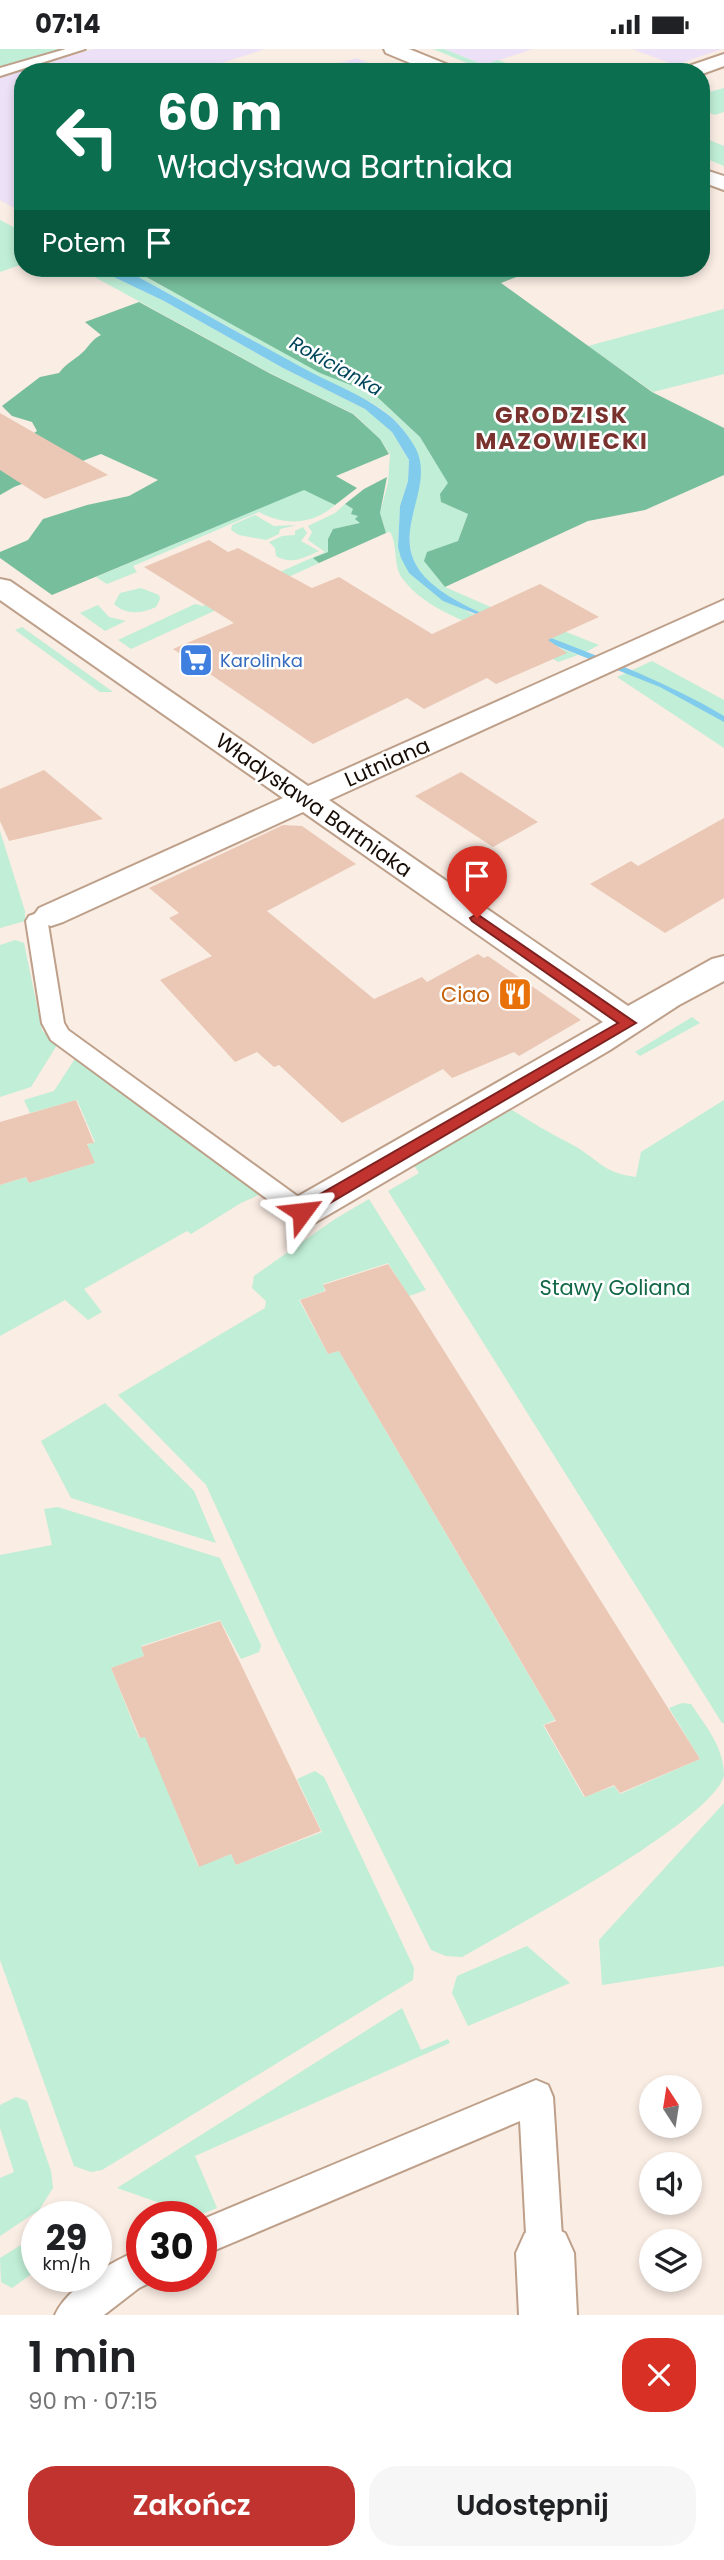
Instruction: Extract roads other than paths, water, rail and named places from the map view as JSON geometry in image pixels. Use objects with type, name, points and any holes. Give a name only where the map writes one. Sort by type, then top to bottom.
[{"type":"street","points":[[393,49],[427,63]]},
{"type":"street","name":"Władysława Bartniaka","points":[[0,587],[629,1023]]},
{"type":"street","name":"Lutniana","points":[[51,915],[724,610]]},
{"type":"street","points":[[302,1212],[629,1023],[667,997],[724,967]]},
{"type":"street","points":[[545,2253],[548,2315]]},
{"type":"lane","points":[[31,63],[79,49]]},
{"type":"lane","points":[[51,915],[37,921],[53,1023],[59,1035],[302,1212]]},
{"type":"lane","points":[[217,2231],[536,2097],[545,2253]]},
{"type":"lane","points":[[74,2315],[126,2276]]},
{"type":"water","points":[[114,277],[138,277],[366,400],[386,413],[403,429],[416,449],[421,465],[410,533],[411,550],[417,566],[431,583],[444,593],[488,616],[661,683],[724,716],[724,722],[660,687],[443,601],[409,573],[401,558],[398,547],[400,506],[408,481],[409,460],[392,432],[365,409],[283,368],[164,301]]},
{"type":"place","name":"Karolinka","points":[[196,660]]},
{"type":"place","name":"Ciao","points":[[515,994]]},
{"type":"district","name":"GRODZISK MAZOWIECKI","points":[[562,428]]},
{"type":"water label","name":"Rokicianka","points":[[336,366]]},
{"type":"park label","name":"Stawy Goliana","points":[[615,1287]]}]
